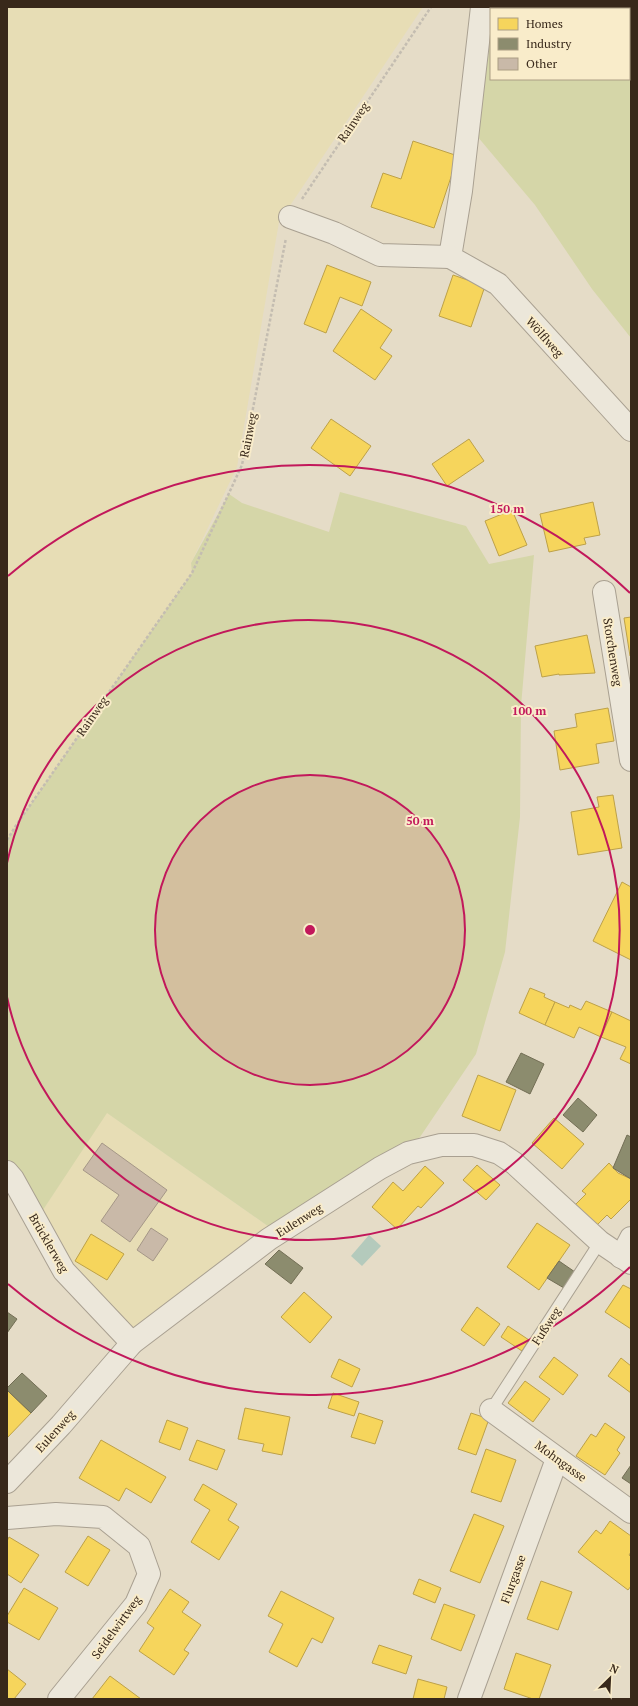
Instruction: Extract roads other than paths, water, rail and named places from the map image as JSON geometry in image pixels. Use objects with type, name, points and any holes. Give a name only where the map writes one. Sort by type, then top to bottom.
[{"type":"street","points":[[450,257],[461,191],[482,7]]},
{"type":"street","name":"Wölflweg","points":[[290,217],[334,233],[380,255],[450,257],[498,284],[631,430]]},
{"type":"street","name":"Storchenweg","points":[[604,592],[631,760]]},
{"type":"street","name":"Eulenweg","points":[[7,1482],[61,1425],[132,1344],[269,1239],[380,1168],[408,1153],[441,1145],[474,1145],[506,1156],[600,1242],[628,1253]]},
{"type":"street","name":"Brücklerweg","points":[[7,1172],[13,1179],[64,1271],[132,1344]]},
{"type":"street","name":"Mohngasse","points":[[491,1410],[631,1512]]},
{"type":"street","name":"Flurgasse","points":[[469,1699],[558,1459]]},
{"type":"street","name":"Seidelwirtweg","points":[[7,1518],[56,1514],[103,1517],[139,1546],[149,1574],[136,1604],[59,1699]]},
{"type":"lane","name":"Fußweg","points":[[491,1410],[600,1242]]}]
